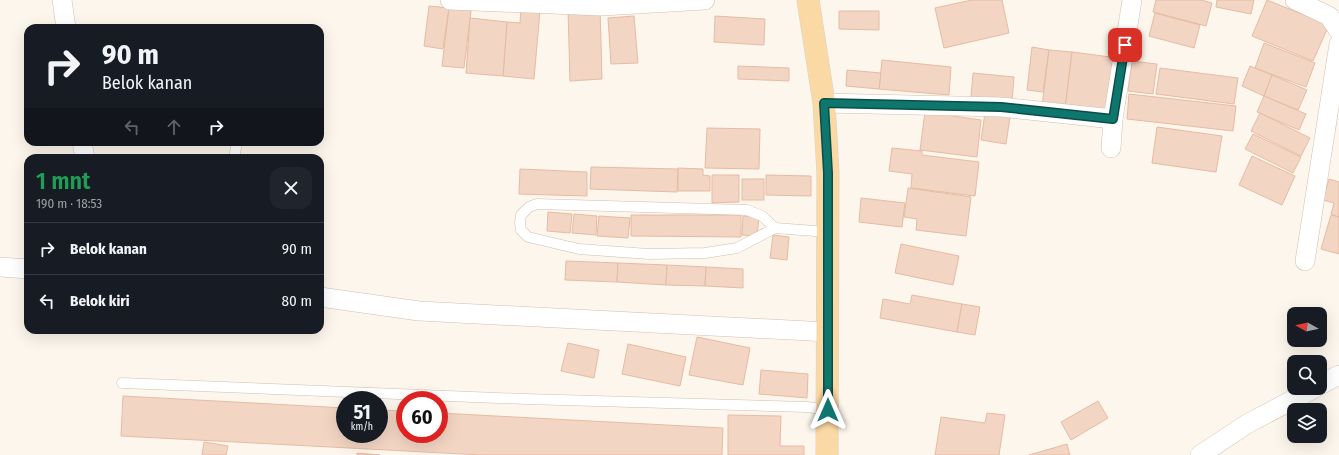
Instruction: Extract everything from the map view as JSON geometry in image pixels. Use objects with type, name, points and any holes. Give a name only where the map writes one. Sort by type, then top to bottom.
[{"type":"main road","points":[[808,0],[824,103],[828,173],[827,455]]},
{"type":"street","points":[[62,0],[65,24]]},
{"type":"street","points":[[450,0],[602,6],[705,0]]},
{"type":"street","points":[[1111,148],[1113,119],[1132,0]]},
{"type":"street","points":[[1295,0],[1330,16],[1339,30]]},
{"type":"street","points":[[1305,261],[1339,44]]},
{"type":"street","points":[[824,103],[1001,107],[1113,119]]},
{"type":"street","points":[[0,267],[24,269]]},
{"type":"street","points":[[324,299],[419,311],[828,332]]},
{"type":"street","points":[[1327,382],[1339,375]]},
{"type":"street","points":[[1200,455],[1247,424],[1302,395]]},
{"type":"lane","points":[[775,228],[762,216],[747,210],[537,204],[524,210],[520,223],[522,230],[528,237],[536,240],[579,249],[649,254],[705,253],[737,248],[775,228],[828,232]]},
{"type":"lane","points":[[122,383],[504,398],[799,407],[828,410]]},
{"type":"building","points":[[972,0],[1002,0],[1009,33],[944,48],[935,8]]},
{"type":"building","points":[[1156,0],[1201,0],[1212,3],[1206,26],[1153,12]]},
{"type":"building","points":[[1217,0],[1254,0],[1251,14],[1216,7]]},
{"type":"building","points":[[1267,0],[1329,25],[1313,61],[1252,36]]},
{"type":"building","points":[[429,6],[449,8],[443,49],[424,46]]},
{"type":"building","points":[[449,8],[471,11],[464,68],[442,66]]},
{"type":"building","points":[[521,8],[540,10],[534,79],[503,76],[507,22],[520,23]]},
{"type":"building","points":[[600,8],[602,79],[570,81],[568,9]]},
{"type":"building","points":[[839,11],[879,11],[879,30],[839,29]]},
{"type":"building","points":[[1155,13],[1200,25],[1194,48],[1149,36]]},
{"type":"building","points":[[634,16],[638,63],[611,64],[608,18]]},
{"type":"building","points":[[715,16],[765,19],[764,45],[714,42]]},
{"type":"building","points":[[470,18],[507,22],[503,76],[466,73]]},
{"type":"building","points":[[1264,43],[1315,63],[1306,87],[1255,68]]},
{"type":"building","points":[[1032,47],[1049,50],[1043,92],[1027,90]]},
{"type":"building","points":[[1049,50],[1072,52],[1065,109],[1042,106]]},
{"type":"building","points":[[1072,52],[1118,58],[1110,115],[1065,109]]},
{"type":"building","points":[[882,60],[951,67],[949,95],[879,89]]},
{"type":"building","points":[[1132,61],[1157,64],[1153,94],[1128,91]]},
{"type":"building","points":[[738,66],[789,68],[789,81],[738,79]]},
{"type":"building","points":[[1250,66],[1272,75],[1264,96],[1242,86]]},
{"type":"building","points":[[1160,68],[1238,78],[1234,104],[1156,94]]},
{"type":"building","points":[[847,70],[881,73],[879,89],[846,86]]},
{"type":"building","points":[[973,73],[1014,77],[1012,101],[971,97]]},
{"type":"building","points":[[1272,75],[1307,90],[1298,110],[1264,96]]},
{"type":"building","points":[[1129,94],[1236,106],[1233,131],[1127,119]]},
{"type":"building","points":[[1264,96],[1306,114],[1299,130],[1257,112]]},
{"type":"building","points":[[925,112],[981,120],[977,157],[920,150]]},
{"type":"building","points":[[985,113],[1010,117],[1006,144],[981,140]]},
{"type":"building","points":[[1260,113],[1310,138],[1301,156],[1251,131]]},
{"type":"building","points":[[1157,127],[1222,136],[1216,172],[1152,163]]},
{"type":"building","points":[[707,128],[760,129],[759,169],[705,168]]},
{"type":"building","points":[[1253,134],[1301,157],[1293,173],[1245,149]]},
{"type":"building","points":[[892,148],[922,151],[922,155],[979,162],[975,196],[911,188],[912,174],[889,171]]},
{"type":"building","points":[[1252,156],[1295,176],[1282,205],[1239,185]]},
{"type":"building","points":[[591,167],[678,169],[677,192],[590,189]]},
{"type":"building","points":[[678,168],[703,169],[703,175],[710,176],[710,191],[678,191]]},
{"type":"building","points":[[520,169],[587,172],[587,196],[519,194]]},
{"type":"building","points":[[712,175],[739,175],[739,202],[712,203]]},
{"type":"building","points":[[766,175],[811,176],[811,196],[766,195]]},
{"type":"building","points":[[742,179],[764,179],[764,200],[742,200]]},
{"type":"building","points":[[1329,179],[1339,182],[1339,217],[1331,214],[1334,203],[1323,200]]},
{"type":"building","points":[[908,188],[971,197],[966,236],[916,230],[917,219],[904,217]]},
{"type":"building","points":[[861,198],[905,203],[902,227],[859,222]]},
{"type":"building","points":[[548,212],[572,214],[570,233],[547,231]]},
{"type":"building","points":[[574,214],[597,216],[596,235],[572,233]]},
{"type":"building","points":[[631,215],[741,215],[741,237],[631,236]]},
{"type":"building","points":[[1331,215],[1339,217],[1339,254],[1321,249]]},
{"type":"building","points":[[599,216],[630,218],[628,238],[597,236]]},
{"type":"building","points":[[743,216],[759,217],[757,236],[742,235]]},
{"type":"building","points":[[773,235],[789,237],[787,260],[770,258]]},
{"type":"building","points":[[901,244],[959,256],[953,285],[895,273]]},
{"type":"building","points":[[566,261],[618,263],[617,282],[565,280]]},
{"type":"building","points":[[618,263],[667,265],[666,285],[617,282]]},
{"type":"building","points":[[667,265],[706,267],[705,286],[666,285]]},
{"type":"building","points":[[706,267],[743,269],[743,288],[705,286]]},
{"type":"building","points":[[912,295],[962,304],[957,332],[880,318],[883,299],[910,304]]},
{"type":"building","points":[[962,304],[980,307],[975,335],[957,332]]},
{"type":"building","points":[[697,337],[750,348],[743,385],[689,375]]},
{"type":"building","points":[[568,343],[599,350],[594,378],[561,371]]},
{"type":"building","points":[[628,344],[686,357],[680,386],[622,374]]},
{"type":"building","points":[[761,370],[808,374],[807,398],[759,394]]},
{"type":"building","points":[[123,396],[336,408],[336,443],[388,443],[388,410],[396,411],[396,443],[448,443],[448,413],[723,428],[722,455],[482,455],[121,436]]},
{"type":"building","points":[[1098,401],[1108,418],[1071,440],[1061,422]]},
{"type":"building","points":[[987,413],[1005,415],[999,455],[935,455],[941,417],[985,423]]},
{"type":"building","points":[[728,415],[781,416],[780,446],[804,446],[804,455],[728,455]]},
{"type":"building","points":[[204,442],[228,446],[226,455],[202,455]]},
{"type":"building","points":[[1067,444],[1070,455],[1029,455]]},
{"type":"building","points":[[357,453],[380,455],[357,455]]},
{"type":"route","points":[[828,410],[828,173],[824,103],[1001,107],[1113,119],[1125,45]]}]
